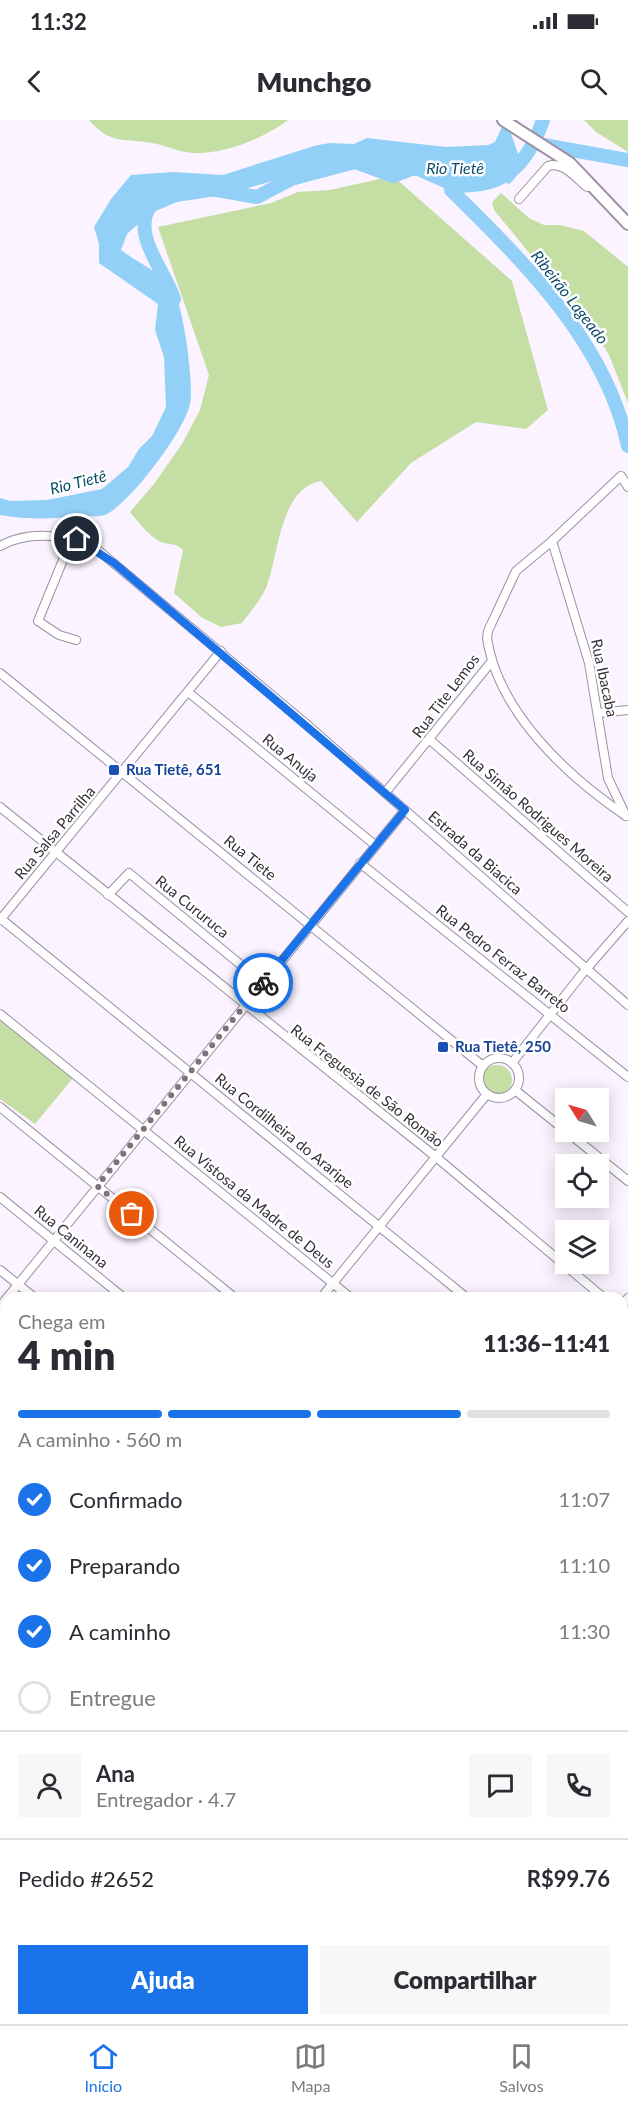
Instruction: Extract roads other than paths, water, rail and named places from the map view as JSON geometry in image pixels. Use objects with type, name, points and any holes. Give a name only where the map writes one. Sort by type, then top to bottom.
[{"type":"street","points":[[503,120],[555,153],[585,177],[628,224]]},
{"type":"street","points":[[519,199],[548,166],[554,164],[562,166],[610,204]]},
{"type":"street","name":"Rua Tite Lemos","points":[[385,793],[492,661],[488,631],[512,577],[521,566],[552,541],[622,475],[628,487]]},
{"type":"street","points":[[0,546],[24,538],[72,538],[38,621],[59,635],[76,640]]},
{"type":"street","name":"Estrada da Biacica","points":[[72,538],[99,551],[221,651],[628,1005]]},
{"type":"street","name":"Rua Ibacaba","points":[[552,541],[589,663],[608,778],[627,818]]},
{"type":"street","name":"Rua Salsa Parrilha","points":[[0,919],[221,651]]},
{"type":"street","points":[[492,661],[499,684],[527,724],[578,782],[627,818]]},
{"type":"street","name":"Rua Tiete","points":[[0,673],[483,1066]]},
{"type":"street","name":"Rua Anuja","points":[[188,692],[375,845]]},
{"type":"street","points":[[598,713],[628,710]]},
{"type":"street","name":"Rua Simão Rodrigues Moreira","points":[[430,740],[628,912]]},
{"type":"street","points":[[604,801],[615,794]]},
{"type":"street","name":"Rua Freguesia de São Romão","points":[[0,807],[245,1006],[436,1157],[597,1292]]},
{"type":"street","points":[[11,1292],[405,810]]},
{"type":"street","name":"Rua Pedro Ferraz Barreto","points":[[360,863],[628,1077]]},
{"type":"street","name":"Rua Cururuca","points":[[108,895],[129,873],[263,983]]},
{"type":"street","name":"Rua Cordilheira do Araripe","points":[[0,919],[460,1292]]},
{"type":"street","points":[[512,1063],[587,968],[628,921]]},
{"type":"street","name":"Rua Vistosa da Madre de Deus","points":[[0,1014],[344,1292]]},
{"type":"street","points":[[500,1058],[512,1063],[519,1079],[515,1090],[505,1097],[487,1094],[479,1084],[480,1071],[483,1066],[500,1058]]},
{"type":"street","points":[[515,1090],[555,1122]]},
{"type":"street","points":[[326,1292],[487,1094]]},
{"type":"street","points":[[0,1107],[227,1292]]},
{"type":"street","points":[[580,1142],[628,1181]]},
{"type":"street","name":"Rua Caninana","points":[[0,1197],[117,1292]]},
{"type":"street","points":[[0,1270],[28,1292]]},
{"type":"water","name":"Rio Tietê","points":[[505,120],[518,120],[511,133],[518,154],[519,167],[518,173],[508,185],[505,176],[492,177],[476,182],[460,191],[446,189],[417,176],[393,176],[372,165],[340,162],[223,195],[177,202],[149,214],[127,234],[121,250],[163,279],[178,301],[185,330],[191,381],[190,404],[186,416],[168,448],[142,482],[116,508],[105,515],[21,518],[0,515],[0,498],[10,501],[47,500],[102,489],[128,467],[139,449],[152,436],[166,407],[164,357],[155,330],[158,304],[99,263],[99,244],[94,227],[111,199],[131,175],[173,172],[223,175],[314,146],[329,143],[354,144],[367,138],[446,147],[488,145],[495,142]]},
{"type":"waterway","name":"Rio Tietê","points":[[453,185],[486,183],[511,171],[529,150],[543,120]]},
{"type":"waterway","points":[[538,144],[628,160]]},
{"type":"waterway","name":"Rio Tietê","points":[[211,189],[257,197],[291,179],[355,162],[393,176],[409,170]]},
{"type":"waterway","name":"Ribeirão Lageado","points":[[451,190],[533,275],[582,338],[617,408],[628,446]]},
{"type":"waterway","name":"Rio Tietê","points":[[151,205],[144,228],[151,252],[174,299]]},
{"type":"place","name":"Rua Tietê, 651","points":[[114,770]]},
{"type":"place","name":"Rua Tietê, 250","points":[[443,1047]]}]
